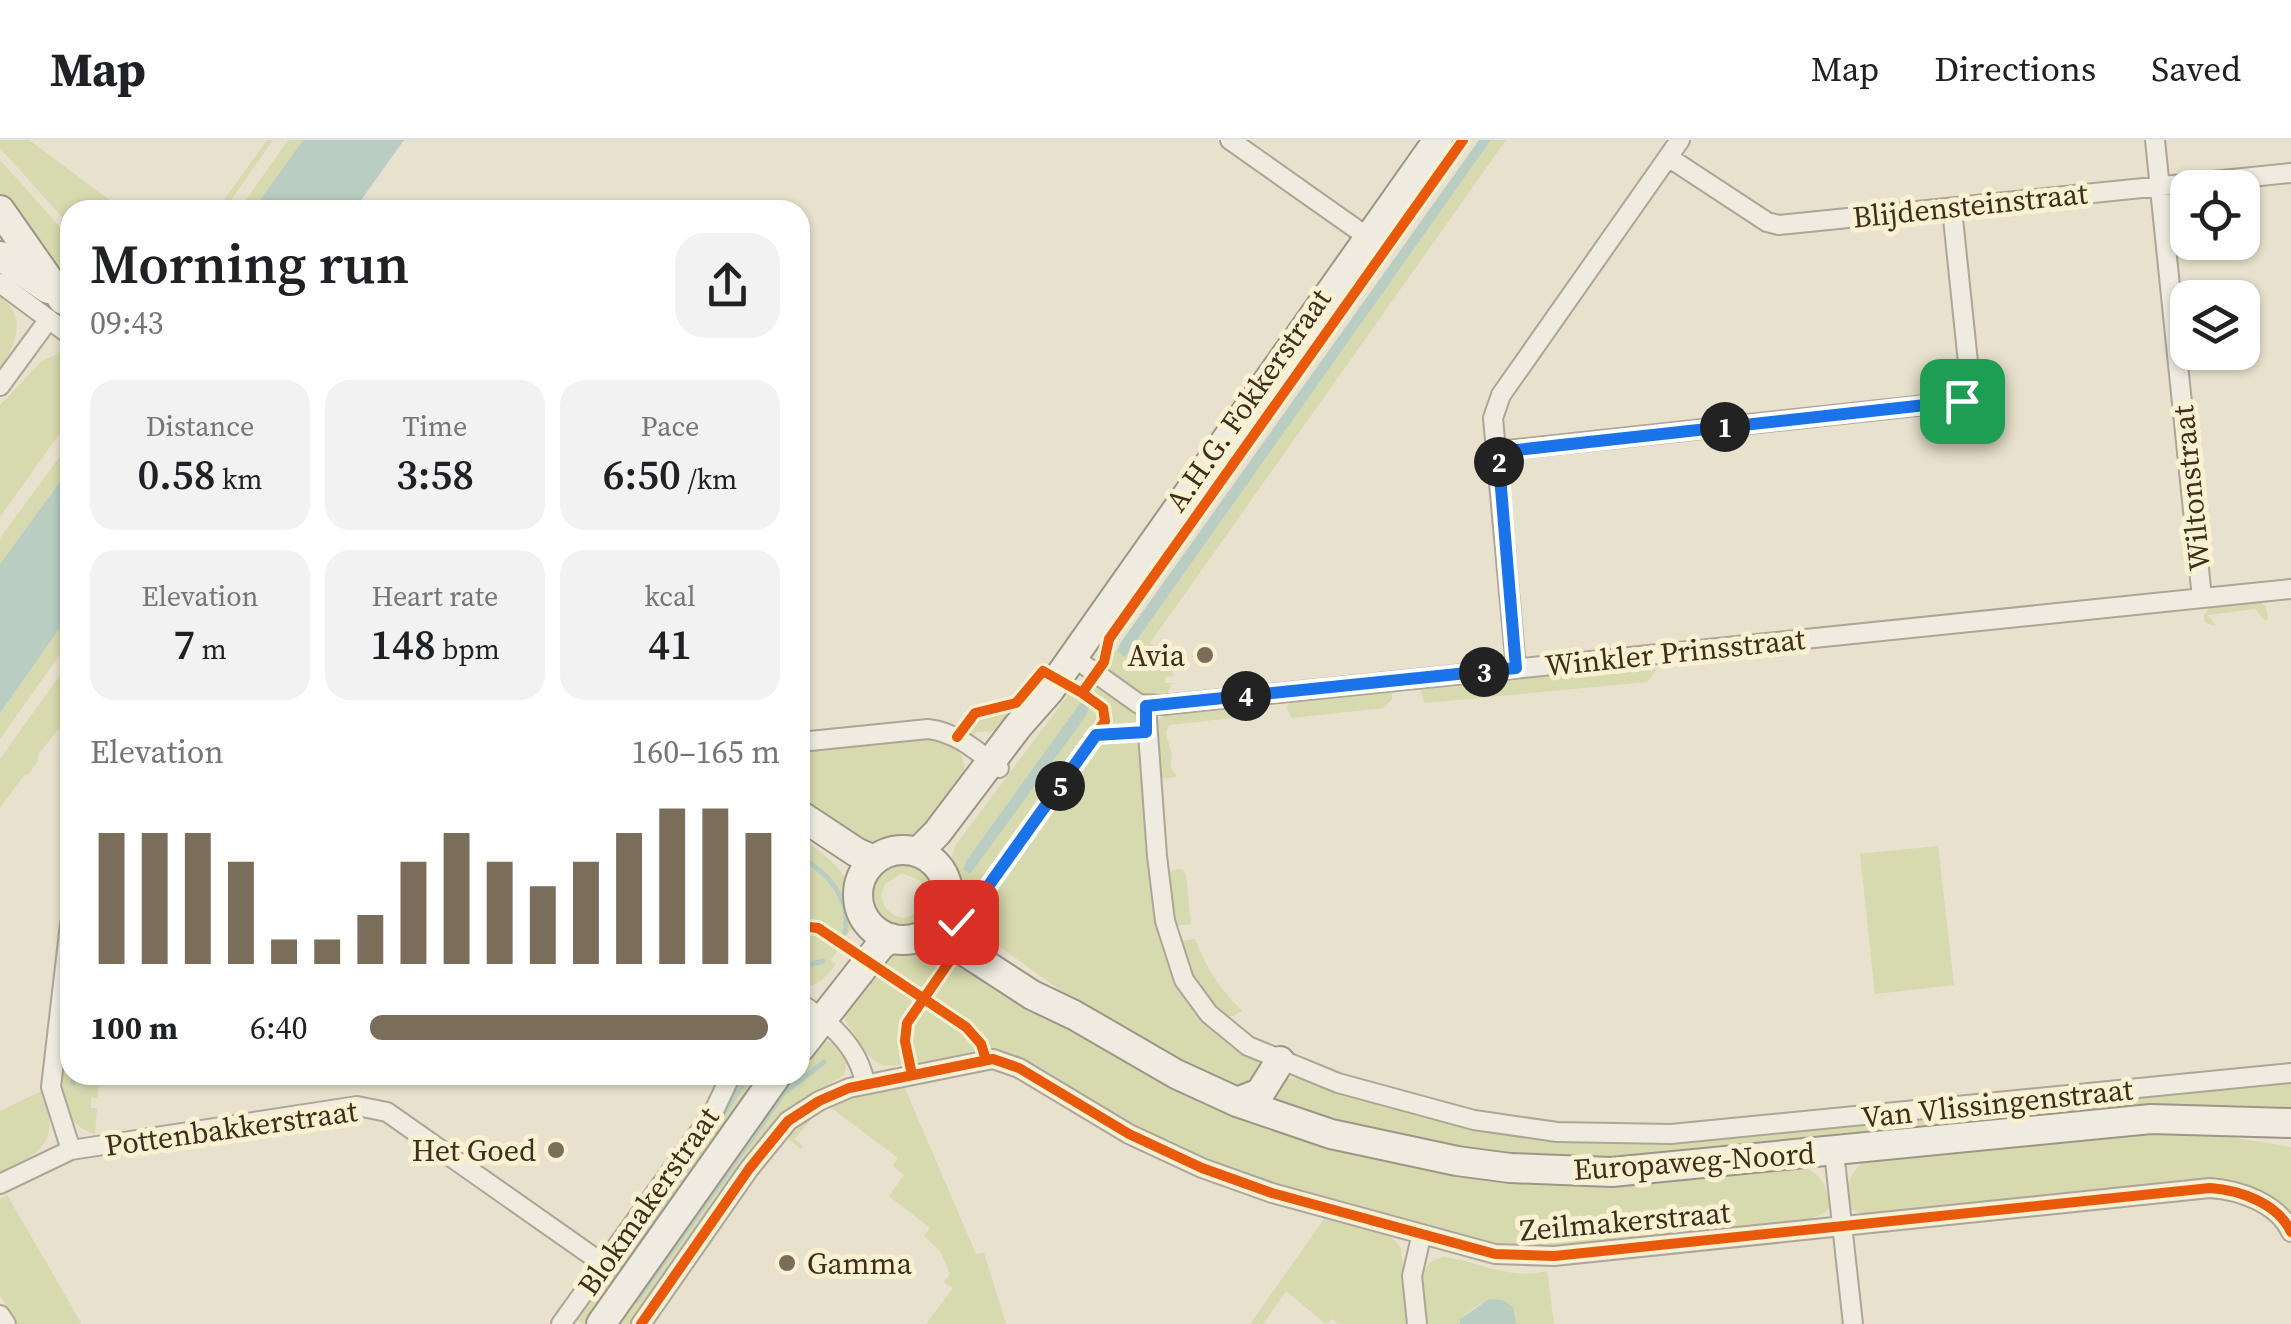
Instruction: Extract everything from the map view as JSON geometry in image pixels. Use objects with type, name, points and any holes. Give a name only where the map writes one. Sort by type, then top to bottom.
[{"type":"main road","name":"A.H.G. Fokkerstraat","points":[[929,860],[960,824],[995,765],[1034,720],[1049,691],[1438,140]]},
{"type":"main road","points":[[0,210],[60,306]]},
{"type":"main road","points":[[0,256],[60,307]]},
{"type":"main road","points":[[810,822],[856,852],[867,870]]},
{"type":"main road","points":[[810,837],[847,864],[867,870]]},
{"type":"main road","points":[[895,850],[929,860],[948,888],[939,920],[912,939],[879,930],[859,902],[867,870],[895,850]]},
{"type":"main road","name":"Europaweg-Noord","points":[[939,920],[969,932],[1038,981],[1074,1014],[1123,1046],[1237,1102],[1331,1134],[1404,1152],[1510,1168],[1612,1172],[2151,1119],[2291,1123]]},
{"type":"main road","points":[[810,1015],[862,939],[879,930]]},
{"type":"main road","points":[[1237,1102],[1260,1093],[1280,1060]]},
{"type":"main road","points":[[601,1324],[770,1085]]},
{"type":"main road","name":"Europaweg-Noord","points":[[2223,1123],[2291,1142]]},
{"type":"street","points":[[1230,140],[1369,238]]},
{"type":"street","points":[[1516,668],[1493,418],[1501,395],[1680,140]]},
{"type":"street","name":"Wiltonstraat","points":[[2156,140],[2202,598]]},
{"type":"street","name":"Blijdensteinstraat","points":[[1668,158],[1766,222],[1779,224],[1952,210],[2160,184],[2291,173]]},
{"type":"street","points":[[1498,452],[1962,401],[1971,391],[1952,210]]},
{"type":"street","points":[[0,284],[60,308]]},
{"type":"street","points":[[0,386],[60,309]]},
{"type":"street","name":"Winkler Prinsstraat","points":[[1146,706],[2291,589]]},
{"type":"street","points":[[1073,658],[1146,706]]},
{"type":"street","name":"Van Vlissingenstraat","points":[[1146,706],[1165,921],[1178,966],[1195,995],[1223,1028],[1248,1046],[1338,1083],[1428,1110],[1520,1127],[1604,1134],[1738,1129],[2291,1073]]},
{"type":"street","points":[[810,741],[928,729],[957,737],[995,765]]},
{"type":"street","points":[[60,1010],[51,1087],[71,1150]]},
{"type":"street","points":[[810,1017],[844,1036],[862,1068],[865,1083]]},
{"type":"street","name":"Zeilmakerstraat","points":[[640,1324],[780,1129],[820,1101],[865,1083],[986,1060],[1000,1060],[1118,1128],[1202,1168],[1290,1199],[1495,1254],[1534,1257],[2210,1188],[2234,1190],[2256,1200],[2279,1214],[2291,1232]]},
{"type":"street","name":"Blokmakerstraat","points":[[561,1324],[713,1113],[726,1085]]},
{"type":"street","name":"Pottenbakkerstraat","points":[[0,1184],[71,1150],[357,1106],[387,1112],[602,1263]]},
{"type":"street","points":[[1834,1152],[1853,1324]]},
{"type":"street","points":[[1417,1324],[1412,1268],[1421,1236]]},
{"type":"street","points":[[0,1315],[6,1324]]},
{"type":"green space","points":[[0,140],[29,140],[110,200],[60,200],[60,215],[0,148]]},
{"type":"green space","points":[[267,140],[273,140],[231,200],[224,200]]},
{"type":"green space","points":[[288,140],[303,140],[260,200],[246,200]]},
{"type":"green space","points":[[1491,140],[1506,140],[1150,643],[1171,655],[1174,676],[1165,677],[1165,683],[1176,683],[1171,684],[1167,697],[1149,695],[1127,685],[1105,669],[1111,648],[1126,656]]},
{"type":"green space","points":[[0,160],[60,227],[60,272],[21,227],[0,196]]},
{"type":"green space","points":[[0,297],[9,305],[17,323],[14,342],[0,372]]},
{"type":"green space","points":[[60,353],[60,433],[0,517],[0,405],[42,361]]},
{"type":"green space","points":[[60,457],[60,482],[0,564],[0,538]]},
{"type":"green space","points":[[2258,600],[2266,607],[2268,619],[2264,620],[2255,609],[2208,615],[2216,626],[2205,623],[2204,615],[2211,605]]},
{"type":"green space","points":[[60,628],[60,654],[0,739],[0,713]]},
{"type":"green space","points":[[1652,661],[1656,671],[1647,682],[1425,703],[1420,688],[1423,684]]},
{"type":"green space","points":[[60,675],[60,727],[0,808],[0,759]]},
{"type":"green space","points":[[1094,685],[1132,711],[1139,722],[1148,868],[1161,942],[1172,975],[1187,1003],[1202,1020],[1260,1061],[1259,1080],[1238,1088],[1195,1073],[1089,1011],[986,937],[990,932],[980,925],[992,889],[1109,723],[1105,704],[1089,691]]},
{"type":"green space","points":[[1391,690],[1392,699],[1384,708],[1292,718],[1287,709],[1290,700]]},
{"type":"green space","points":[[1071,691],[1097,709],[1099,722],[979,891],[974,921],[961,911],[959,915],[949,867],[955,846]]},
{"type":"green space","points":[[1241,705],[1251,716],[1169,725],[1166,733],[1172,755],[1170,766],[1177,777],[1159,779],[1154,736],[1161,718],[1182,711]]},
{"type":"green space","points":[[1011,711],[999,731],[976,732],[974,736],[968,733],[979,715]]},
{"type":"green space","points":[[932,736],[958,750],[964,779],[915,840],[875,848],[810,813],[810,749]]},
{"type":"green space","points":[[810,844],[834,864],[848,883],[856,930],[850,930],[845,940],[813,921]]},
{"type":"green space","points":[[1938,846],[1954,985],[1875,994],[1860,854]]},
{"type":"green space","points":[[899,865],[919,870],[929,878],[933,898],[922,919],[896,925],[885,918],[873,896],[883,873]],"holes":[[[902,873],[921,881],[925,900],[919,910],[901,918],[887,909],[882,900],[885,884]]]},
{"type":"green space","points":[[1181,869],[1186,874],[1191,924],[1174,926],[1168,876]]},
{"type":"green space","points":[[810,930],[840,946],[831,960],[836,964],[812,985]]},
{"type":"green space","points":[[1195,939],[1214,978],[1242,1011],[1223,1016],[1197,983],[1179,941]]},
{"type":"green space","points":[[937,941],[950,953],[924,991],[916,992],[877,964],[895,945]]},
{"type":"green space","points":[[957,958],[1076,1028],[1441,1169],[1800,1166],[1821,1180],[1830,1204],[1826,1212],[1807,1220],[1553,1246],[1501,1246],[1350,1207],[1220,1166],[1145,1132],[1014,1054],[988,1050],[971,1027],[927,1000]]},
{"type":"green space","points":[[873,971],[914,1001],[898,1031],[904,1064],[888,1065],[872,1059],[844,1017]]},
{"type":"green space","points":[[925,1005],[967,1031],[978,1050],[917,1064],[910,1036]]},
{"type":"green space","points":[[827,1041],[839,1045],[848,1059],[844,1075],[793,1106],[767,1132],[630,1324],[618,1324],[625,1314],[620,1310],[781,1085],[810,1085],[810,1050]]},
{"type":"green space","points":[[60,1069],[60,1085],[99,1085],[98,1098],[91,1098],[91,1108],[97,1108],[95,1134],[73,1120],[65,1105],[60,1087],[59,1078]]},
{"type":"green space","points":[[1299,1078],[1445,1121],[1504,1133],[1572,1140],[1724,1137],[2291,1081],[2291,1120],[1944,1123],[1824,1135],[1654,1161],[1477,1155],[1271,1106],[1271,1095],[1284,1079]]},
{"type":"green space","points":[[903,1084],[976,1254],[984,1253],[1006,1324],[926,1324],[953,1288],[944,1282],[950,1274],[940,1251],[924,1236],[930,1228],[889,1196],[904,1175],[893,1166],[898,1158],[830,1107],[823,1110],[843,1101],[856,1096]]},
{"type":"green space","points":[[732,1085],[752,1085],[607,1300],[602,1297],[583,1324],[575,1318]]},
{"type":"green space","points":[[44,1090],[49,1122],[44,1143],[28,1158],[0,1173],[0,1111]]},
{"type":"green space","points":[[815,1114],[795,1139],[803,1146],[801,1149],[789,1140],[789,1133]]},
{"type":"green space","points":[[2126,1131],[2193,1131],[2291,1147],[2291,1215],[2262,1191],[2226,1178],[1862,1214],[1849,1208],[1850,1180],[1867,1159]]},
{"type":"green space","points":[[7,1195],[81,1324],[17,1324],[0,1295],[0,1199]]},
{"type":"green space","points":[[1324,1219],[1367,1226],[1396,1241],[1401,1249],[1409,1324],[1340,1324],[1332,1319],[1326,1324],[1286,1291],[1263,1324],[1250,1324]]},
{"type":"green space","points":[[1443,1257],[1521,1274],[1547,1271],[1554,1324],[1516,1324],[1503,1300],[1480,1305],[1460,1319],[1460,1324],[1425,1324],[1422,1273],[1430,1262]]},
{"type":"shaded area","points":[[303,140],[404,140],[361,200],[260,200]]},
{"type":"shaded area","points":[[1479,140],[1491,140],[1125,657],[1117,651],[1121,642]]},
{"type":"shaded area","points":[[60,482],[60,628],[0,713],[0,564]]},
{"type":"shaded area","points":[[1081,702],[1089,707],[1086,716],[970,874],[963,869],[967,860]]},
{"type":"shaded area","points":[[1489,1299],[1503,1300],[1513,1307],[1516,1324],[1460,1324],[1460,1319]]},
{"type":"waterway","points":[[810,863],[841,897],[845,932]]},
{"type":"waterway","points":[[810,964],[823,961]]},
{"type":"waterway","points":[[810,1073],[824,1062]]},
{"type":"waterway","points":[[611,1281],[742,1085]]},
{"type":"waterway","points":[[636,1301],[784,1093],[794,1085]]},
{"type":"cycle path","points":[[912,1075],[905,1041],[907,1023],[978,920],[984,892],[1105,721],[1103,708],[1082,693],[1104,662],[1109,639],[1463,140]]},
{"type":"cycle path","points":[[957,737],[975,713],[1016,703],[1043,671],[1082,693]]},
{"type":"cycle path","points":[[810,927],[818,928],[966,1027],[981,1044],[986,1060]]},
{"type":"cycle path","points":[[641,1324],[749,1169],[788,1121],[849,1088],[993,1059],[1019,1068],[1129,1134],[1202,1168],[1272,1193],[1495,1254],[1554,1256],[2210,1188],[2256,1200],[2277,1213],[2291,1232]]},
{"type":"place","name":"Avia","points":[[1205,655]]},
{"type":"place","name":"Het Goed","points":[[556,1150]]},
{"type":"place","name":"Gamma","points":[[787,1263]]},
{"type":"route","points":[[956,922],[969,932],[980,918],[984,892],[1096,735],[1146,732],[1146,706],[1516,668],[1498,452],[1962,401]]}]
